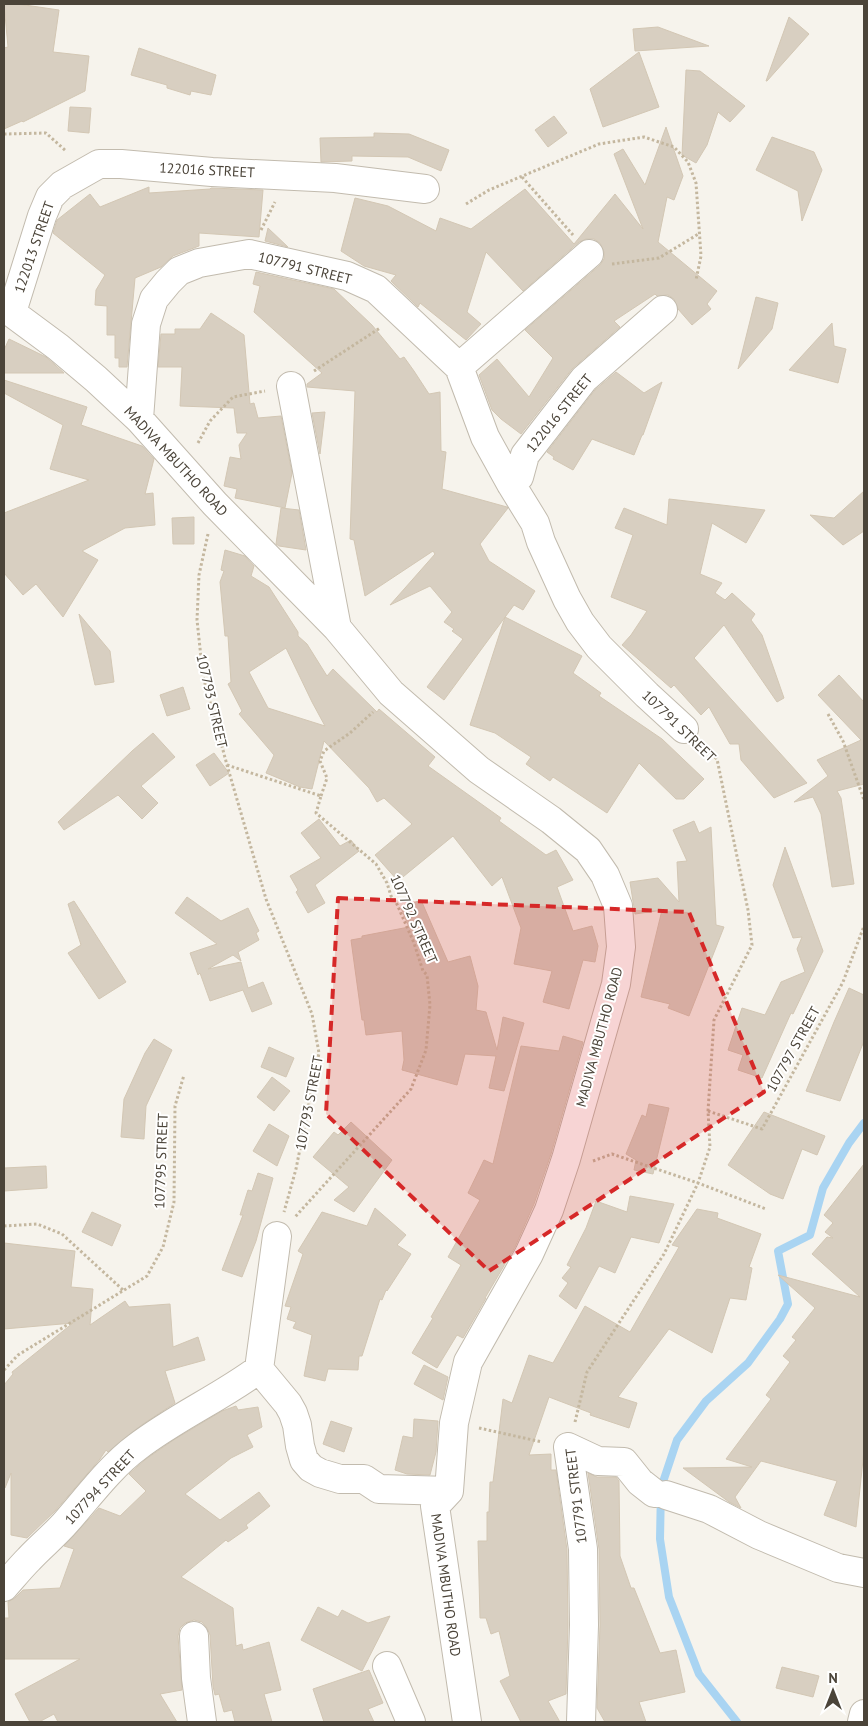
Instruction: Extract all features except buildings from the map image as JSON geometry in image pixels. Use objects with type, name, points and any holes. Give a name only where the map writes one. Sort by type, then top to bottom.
[{"type":"street","name":"122016 STREET","points":[[88,170],[99,164],[120,164],[212,172],[289,174],[363,180],[425,189]]},
{"type":"street","name":"122013 STREET","points":[[8,309],[50,197],[62,185],[88,170]]},
{"type":"street","name":"107791 STREET","points":[[139,419],[146,324],[154,300],[179,271],[199,263],[249,254],[347,276],[376,289],[459,367],[485,437],[535,523],[541,542],[567,599],[580,622],[599,647],[646,695],[684,729]]},
{"type":"street","points":[[459,367],[589,254]]},
{"type":"street","name":"MADIVA MBUTHO ROAD","points":[[8,309],[90,374],[139,419],[214,504],[337,628],[391,693],[479,770],[551,820],[588,850],[605,875],[618,906],[621,947],[616,984],[566,1159],[549,1210],[529,1254],[468,1362],[454,1423],[449,1491],[434,1506],[467,1722]]},
{"type":"street","name":"122016 STREET","points":[[511,484],[519,477],[525,455],[584,379],[662,310]]},
{"type":"street","name":"MADIVA MBUTHO ROAD","points":[[291,386],[337,628]]},
{"type":"street","points":[[277,1236],[259,1368],[293,1413],[304,1460],[315,1471],[330,1477],[364,1479],[379,1489],[449,1491]]},
{"type":"street","name":"107794 STREET","points":[[4,1587],[29,1558],[65,1524],[135,1448],[189,1411],[220,1396],[259,1368]]},
{"type":"street","name":"107791 STREET","points":[[568,1447],[583,1549],[584,1625],[581,1722]]},
{"type":"street","points":[[568,1447],[598,1461],[624,1462],[640,1482],[660,1494],[709,1509],[759,1535],[838,1568],[864,1573]]},
{"type":"street","points":[[194,1636],[196,1678],[202,1722]]},
{"type":"street","points":[[387,1666],[411,1722]]},
{"type":"street","points":[[862,1722],[864,1714]]},
{"type":"path","points":[[4,134],[46,133],[88,170]]},
{"type":"path","points":[[466,204],[489,190],[599,144],[644,137],[674,147],[688,162],[696,183],[701,256],[696,280]]},
{"type":"path","points":[[249,254],[289,174]]},
{"type":"path","points":[[522,177],[589,254],[609,265],[659,258],[700,233]]},
{"type":"path","points":[[182,470],[210,420],[233,397],[291,386],[403,313]]},
{"type":"path","name":"107793 STREET","points":[[214,504],[199,575],[197,620],[204,676],[227,765],[266,899],[312,1014],[319,1053],[296,1169],[277,1236]]},
{"type":"path","name":"107792 STREET","points":[[277,1236],[410,1089],[426,1050],[430,1005],[426,975],[396,902],[391,896],[376,864],[316,813],[327,778],[320,761],[324,751],[366,720],[391,693]]},
{"type":"path","points":[[828,714],[843,741],[864,800]]},
{"type":"path","name":"107791 STREET","points":[[568,1447],[587,1372],[664,1254],[698,1183],[710,1147],[708,1111],[714,1020],[752,945],[748,910],[717,759],[684,729]]},
{"type":"path","points":[[227,765],[321,796]]},
{"type":"path","name":"107797 STREET","points":[[708,1111],[762,1130],[843,982],[864,926]]},
{"type":"path","name":"107795 STREET","points":[[4,1370],[18,1355],[147,1276],[163,1247],[174,1202],[175,1106],[184,1075]]},
{"type":"path","points":[[566,1159],[583,1164],[612,1154],[698,1183],[766,1209]]},
{"type":"path","points":[[4,1226],[37,1224],[62,1234],[123,1290]]},
{"type":"path","points":[[454,1423],[568,1447]]},
{"type":"highlighted area","points":[[338,898],[689,912],[764,1092],[489,1271],[326,1114]]},
{"type":"waterway","points":[[737,1722],[699,1674],[669,1597],[660,1539],[661,1488],[677,1440],[706,1401],[748,1363],[780,1319],[788,1304],[778,1251],[810,1235],[823,1188],[849,1143],[864,1123]]}]
